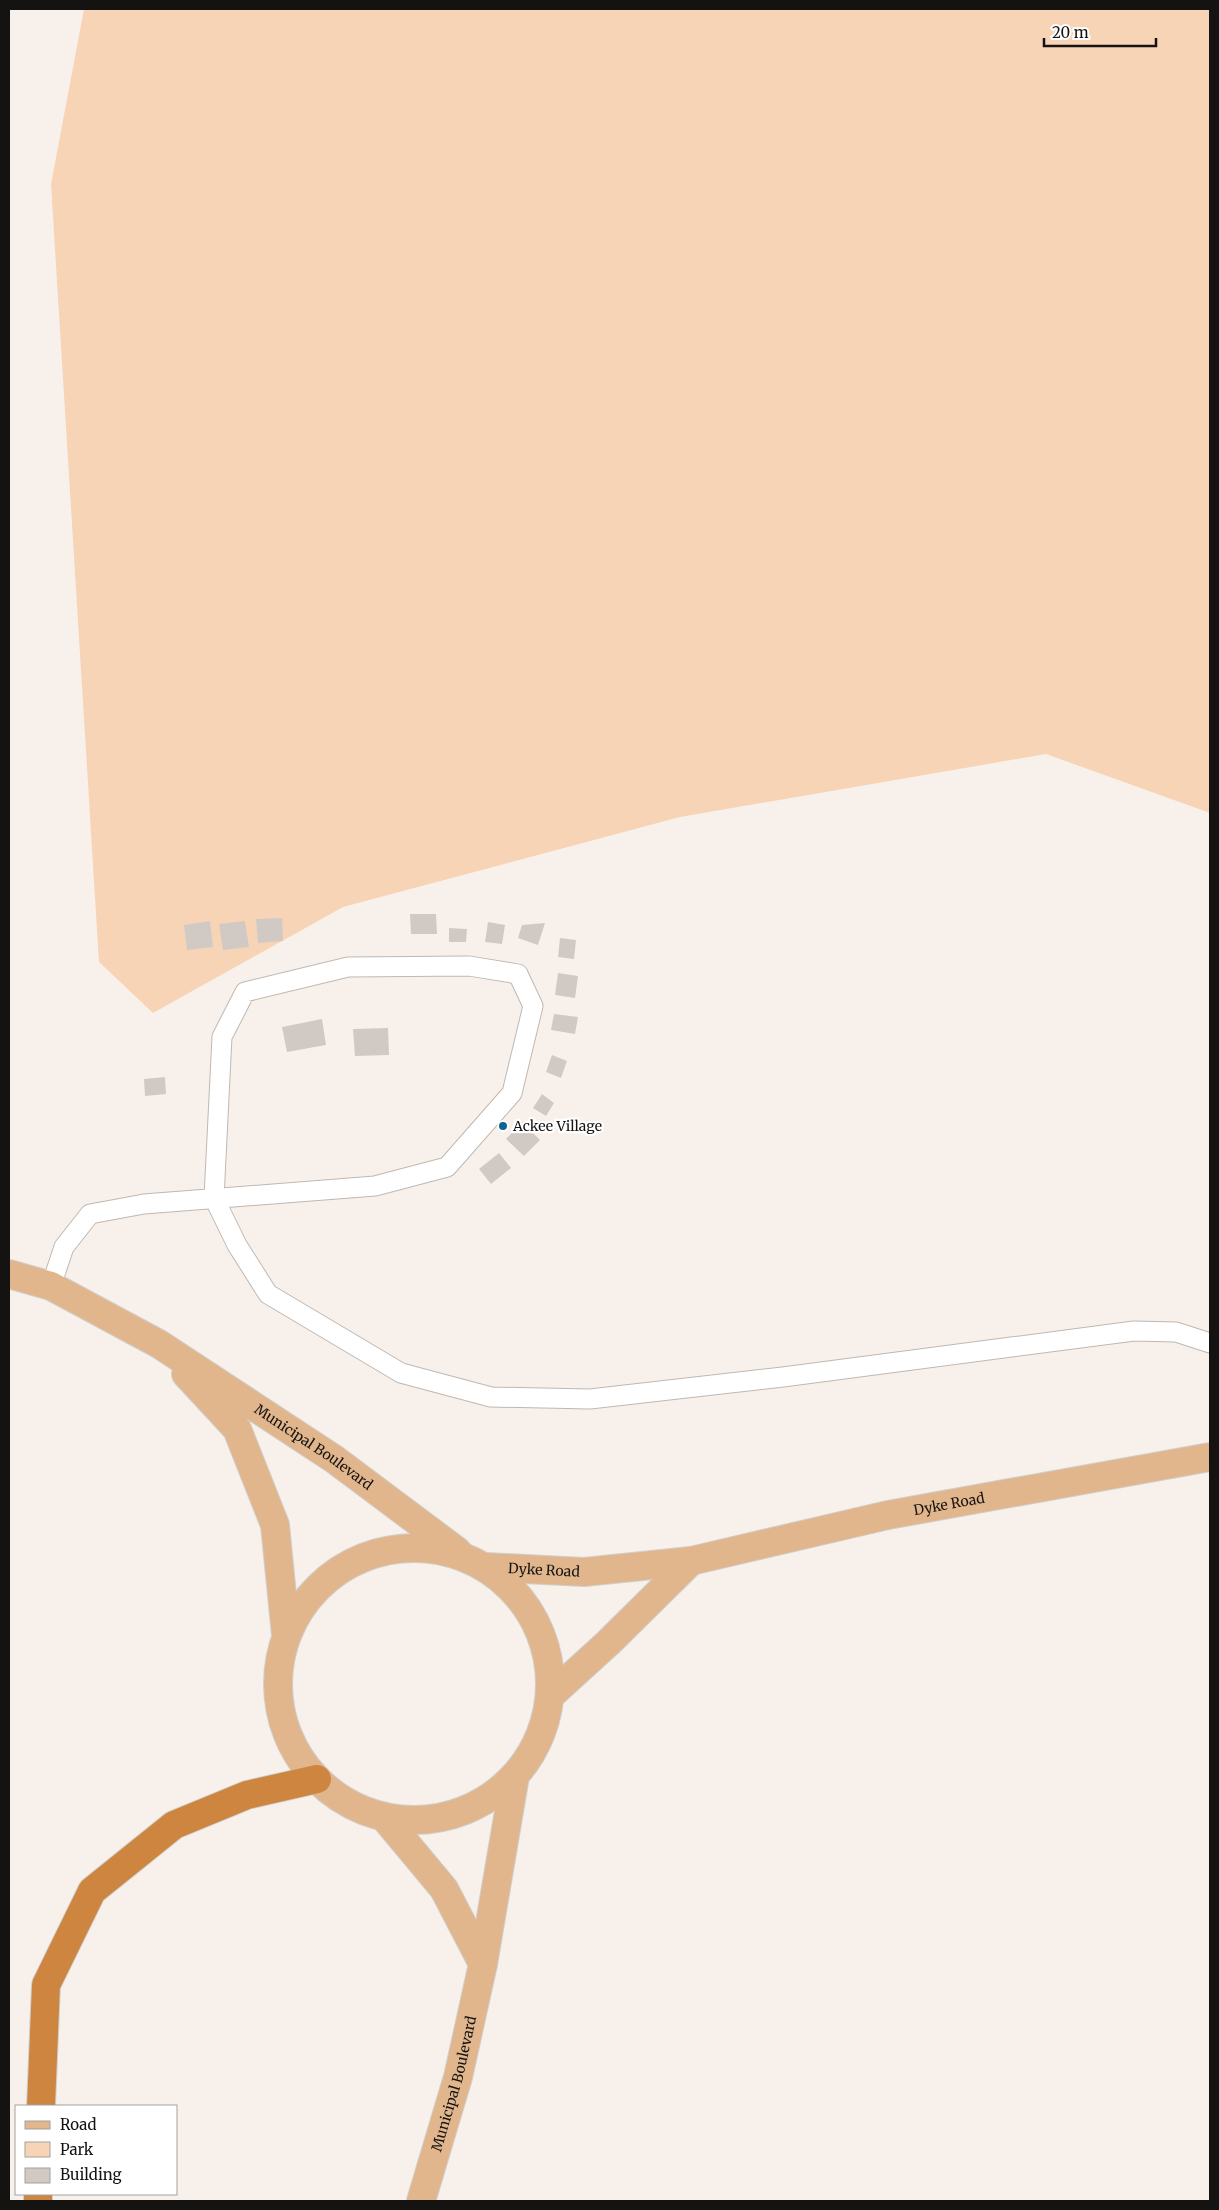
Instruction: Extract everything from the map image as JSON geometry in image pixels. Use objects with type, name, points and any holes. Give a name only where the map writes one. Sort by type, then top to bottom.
[{"type":"highway","points":[[41,2105],[46,1985],[92,1891],[174,1825],[247,1795],[317,1779]]},
{"type":"main road","name":"Municipal Boulevard","points":[[9,1274],[51,1286],[159,1344],[334,1459],[475,1562],[532,1613],[548,1652],[552,1694]]},
{"type":"main road","name":"Municipal Boulevard","points":[[159,1344],[237,1429],[276,1525],[286,1635]]},
{"type":"main road","name":"Dyke Road","points":[[286,1635],[308,1598],[340,1569],[380,1552],[422,1547],[475,1562],[584,1572],[691,1560],[888,1514],[1210,1457]]},
{"type":"main road","points":[[286,1635],[278,1672],[280,1711],[294,1748],[317,1779],[348,1803],[384,1817],[432,1819],[477,1804],[515,1776],[540,1738],[552,1694],[608,1643],[691,1560]]},
{"type":"main road","name":"Municipal Boulevard","points":[[421,2201],[458,2077],[483,1964],[515,1776]]},
{"type":"main road","points":[[384,1817],[444,1889],[483,1964]]},
{"type":"lane","points":[[51,1286],[64,1247],[90,1214],[144,1204],[214,1198],[375,1186],[447,1167],[512,1093],[532,1006],[518,974],[469,966],[348,967],[245,992],[222,1037],[214,1198],[237,1245],[268,1294],[401,1373],[491,1397],[590,1399],[783,1377],[1134,1331],[1176,1332],[1210,1343]]},
{"type":"green space","points":[[84,9],[1210,9],[1210,813],[1046,754],[680,817],[343,907],[153,1013],[99,962],[51,184]]},
{"type":"building","points":[[410,914],[436,914],[437,934],[411,934]]},
{"type":"building","points":[[282,918],[283,941],[258,943],[256,919]]},
{"type":"building","points":[[210,921],[213,947],[187,950],[184,925]]},
{"type":"building","points":[[245,921],[249,947],[223,950],[219,924]]},
{"type":"building","points":[[488,922],[505,925],[502,944],[485,942]]},
{"type":"building","points":[[545,923],[538,945],[518,938],[522,925]]},
{"type":"building","points":[[449,928],[467,929],[466,942],[449,942]]},
{"type":"building","points":[[560,938],[576,940],[574,959],[558,957]]},
{"type":"building","points":[[558,973],[578,976],[575,998],[555,995]]},
{"type":"building","points":[[554,1014],[578,1017],[575,1034],[551,1030]]},
{"type":"building","points":[[322,1019],[326,1045],[287,1052],[282,1027]]},
{"type":"building","points":[[388,1028],[389,1055],[355,1056],[353,1029]]},
{"type":"building","points":[[552,1055],[567,1061],[561,1078],[546,1072]]},
{"type":"building","points":[[165,1077],[166,1094],[145,1096],[144,1079]]},
{"type":"building","points":[[542,1094],[554,1103],[546,1116],[533,1108]]},
{"type":"building","points":[[522,1122],[540,1140],[524,1156],[506,1139]]},
{"type":"building","points":[[499,1153],[511,1168],[491,1184],[479,1169]]},
{"type":"place","name":"Ackee Village","points":[[503,1126]]}]
